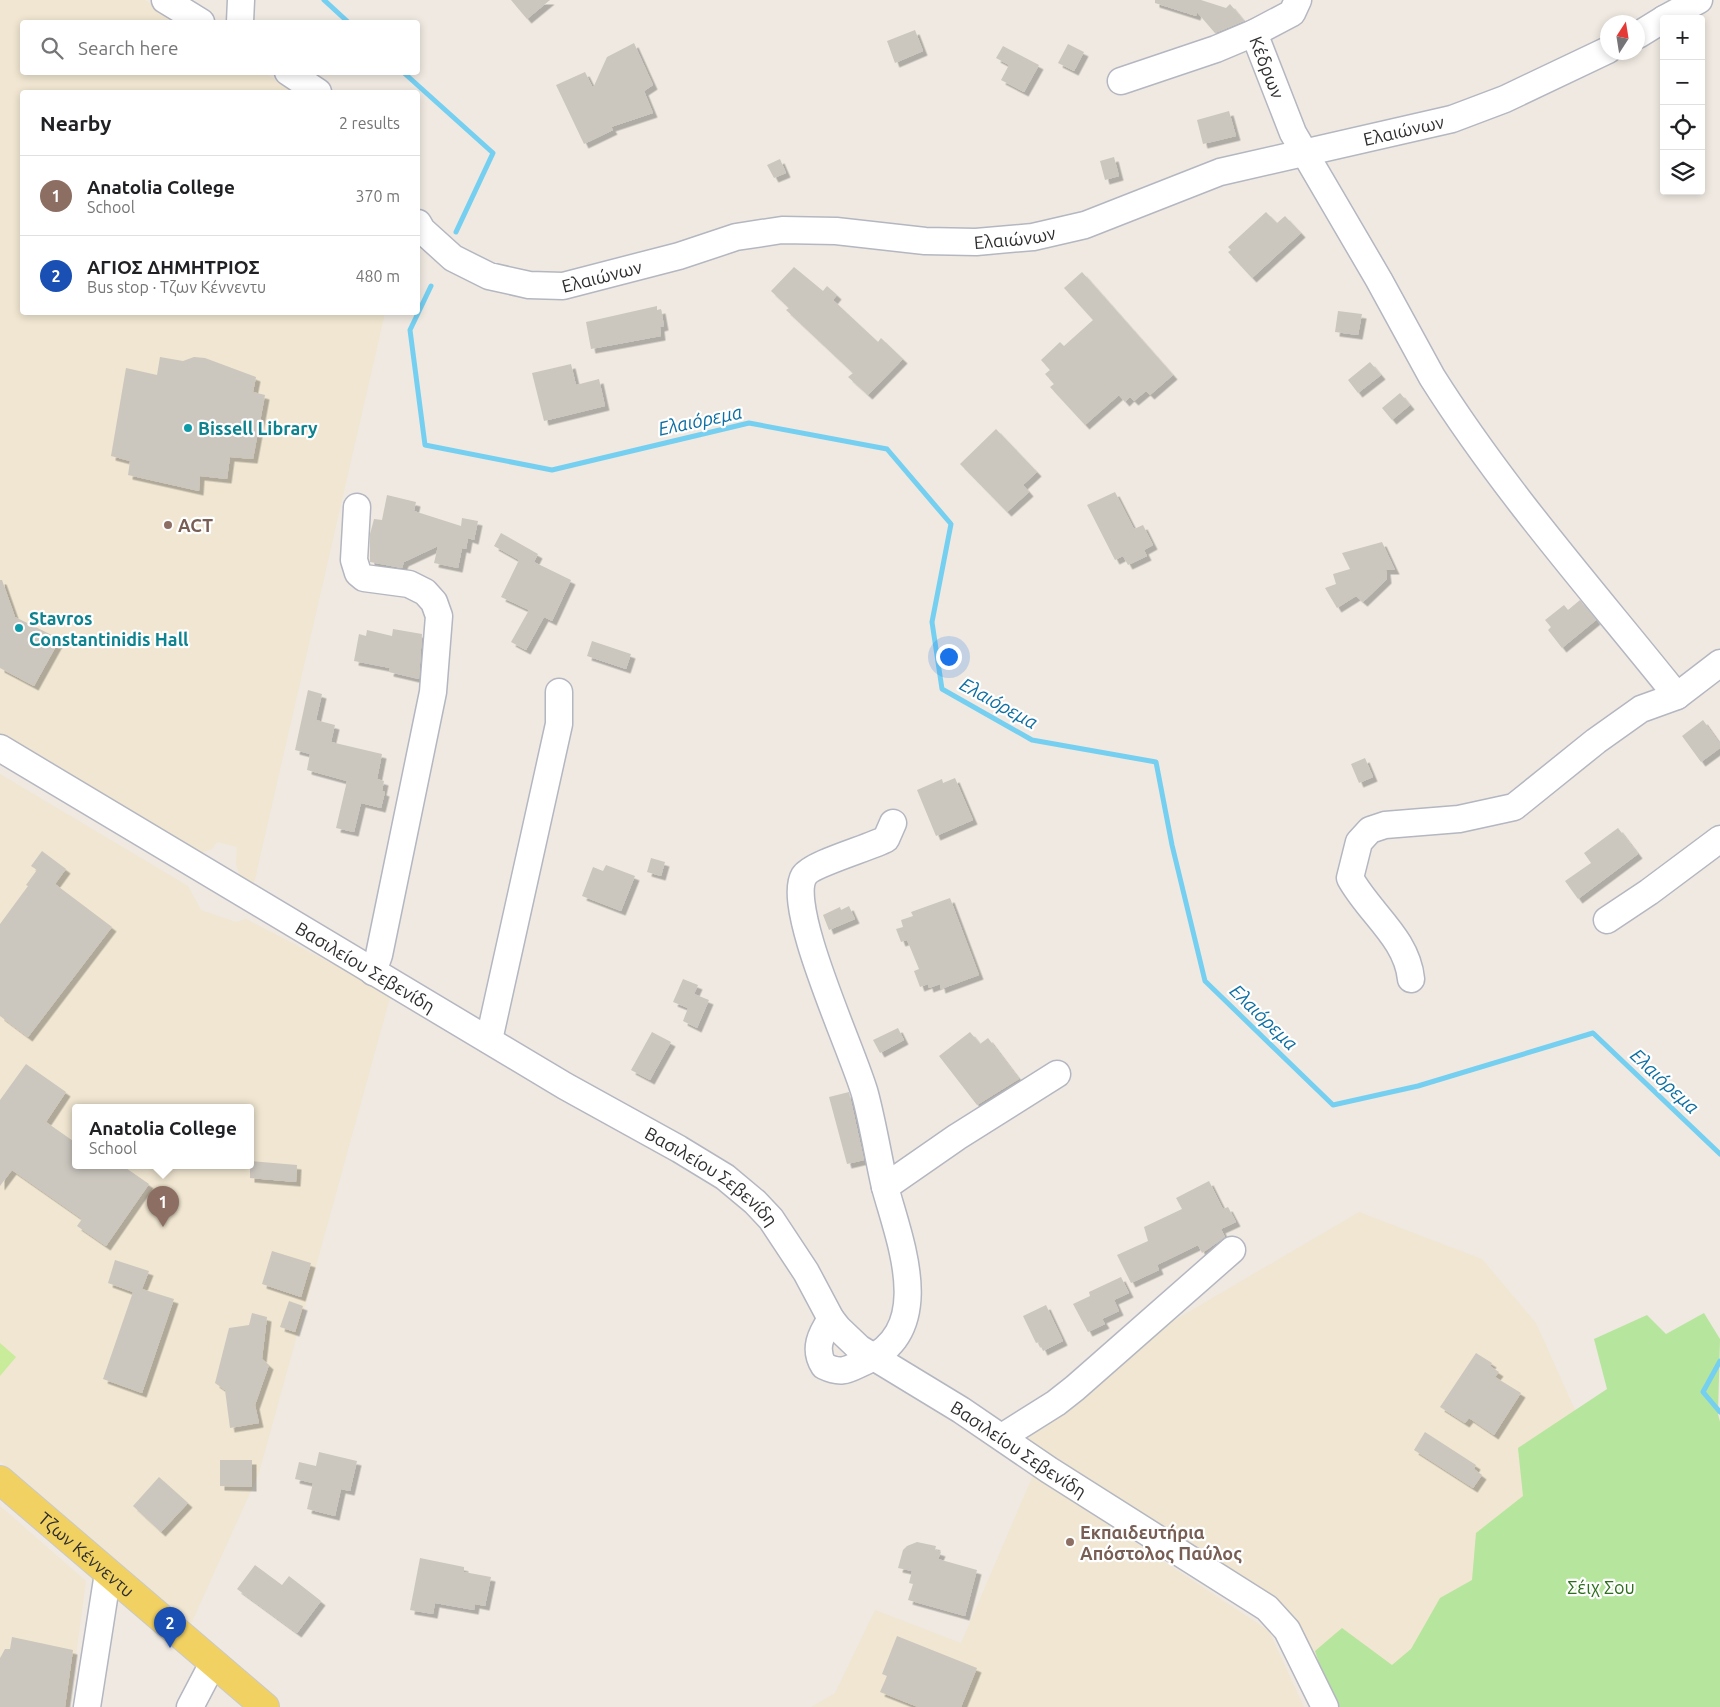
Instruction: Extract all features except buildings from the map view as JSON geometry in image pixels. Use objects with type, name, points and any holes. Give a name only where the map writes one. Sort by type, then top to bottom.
[{"type":"main road","name":"Τζων Κέννεντυ","points":[[1,1482],[264,1707]]},
{"type":"street","points":[[165,0],[198,20]]},
{"type":"street","points":[[240,20],[241,0]]},
{"type":"street","name":"Κέδρων","points":[[1298,0],[1298,6],[1288,16],[1254,33],[1288,124],[1452,409],[1530,517],[1677,696]]},
{"type":"street","points":[[1671,15],[1699,0]]},
{"type":"street","points":[[1645,31],[1660,21]]},
{"type":"street","points":[[1121,81],[1201,54],[1254,33]]},
{"type":"street","name":"Ελαιώνων","points":[[420,226],[453,258],[489,276],[529,286],[563,286],[678,256],[736,237],[782,230],[836,231],[932,241],[998,241],[1033,237],[1085,225],[1207,176],[1452,119],[1521,92],[1600,54]]},
{"type":"street","points":[[292,75],[315,90]]},
{"type":"street","points":[[357,507],[354,560],[358,572],[364,578],[409,584],[425,592],[434,602],[439,616],[433,692],[380,955],[373,972]]},
{"type":"street","points":[[1411,979],[1410,965],[1404,953],[1391,932],[1367,904],[1350,878],[1359,842],[1370,830],[1385,825],[1459,819],[1514,807],[1596,741],[1642,709],[1677,696],[1720,664]]},
{"type":"street","points":[[489,1040],[559,724],[559,692]]},
{"type":"street","name":"Βασιλείου Σεβενίδη","points":[[0,748],[565,1086],[706,1164],[737,1186],[770,1220],[793,1250],[831,1319],[847,1337],[873,1358],[961,1410],[1267,1608],[1287,1630],[1325,1707]]},
{"type":"street","points":[[831,1319],[818,1346],[824,1366],[842,1372],[873,1358],[902,1330],[907,1305],[908,1272],[885,1187],[865,1093],[804,924],[800,887],[805,875],[817,866],[868,849],[886,839],[893,823]]},
{"type":"street","points":[[1607,920],[1649,892],[1720,839]]},
{"type":"street","points":[[885,1187],[952,1140],[1057,1074]]},
{"type":"street","points":[[1002,1438],[1056,1403],[1097,1370],[1232,1250]]},
{"type":"street","points":[[87,1707],[108,1573]]},
{"type":"street","points":[[190,1707],[212,1663]]},
{"type":"shaded area","name":"ACT","points":[[0,0],[145,0],[180,20],[20,20],[20,75],[268,75],[291,90],[20,90],[20,315],[385,315],[252,892],[241,880],[236,864],[237,847],[217,842],[212,849],[197,854],[0,737]]},
{"type":"shaded area","points":[[0,774],[188,886],[201,910],[236,922],[246,919],[391,994],[259,1473],[191,1624],[0,1461]]},
{"type":"shaded area","points":[[1359,1212],[1482,1259],[1536,1323],[1575,1410],[1458,1631],[1400,1680],[1325,1682],[1298,1630],[1020,1437],[1073,1401],[1168,1324]]},
{"type":"shaded area","name":"Εκπαιδευτήρια Απόστολος Παύλος","points":[[1033,1475],[1269,1631],[1304,1707],[811,1707],[835,1693],[875,1610],[961,1643]]},
{"type":"shaded area","points":[[0,1506],[86,1581],[69,1707],[0,1707]]},
{"type":"green space","name":"Σέιχ Σου","points":[[1704,1313],[1720,1339],[1718,1414],[1720,1422],[1720,1707],[1338,1707],[1325,1682],[1315,1651],[1342,1628],[1392,1665],[1411,1649],[1440,1598],[1472,1580],[1476,1533],[1523,1496],[1518,1448],[1607,1389],[1594,1339],[1647,1315],[1666,1334]]},
{"type":"green space","points":[[0,1343],[16,1357],[0,1376]]},
{"type":"waterway","name":"Ελαιόρεμα","points":[[324,0],[346,20]]},
{"type":"waterway","name":"Ελαιόρεμα","points":[[406,75],[493,153],[456,232]]},
{"type":"waterway","name":"Ελαιόρεμα","points":[[420,309],[431,286]]},
{"type":"waterway","name":"Ελαιόρεμα","points":[[417,315],[410,330],[425,445],[552,470],[749,423],[887,449],[951,524],[932,622],[942,689],[1032,740],[1156,762],[1172,845],[1205,981],[1333,1105],[1418,1086],[1593,1033],[1720,1154]]},
{"type":"waterway","name":"Ελαιόρεμα","points":[[1720,1361],[1703,1392],[1720,1412]]},
{"type":"place","name":"Bissell Library","points":[[188,428]]},
{"type":"place","name":"ACT","points":[[168,525]]},
{"type":"place","name":"Stavros Constantinidis Hall","points":[[19,628]]},
{"type":"place","name":"Anatolia College","points":[[163,1227]]},
{"type":"place","name":"Εκπαιδευτήρια Απόστολος Παύλος","points":[[1070,1542]]},
{"type":"place","name":"ΑΓΙΟΣ ΔΗΜΗΤΡΙΟΣ","points":[[170,1648]]}]
